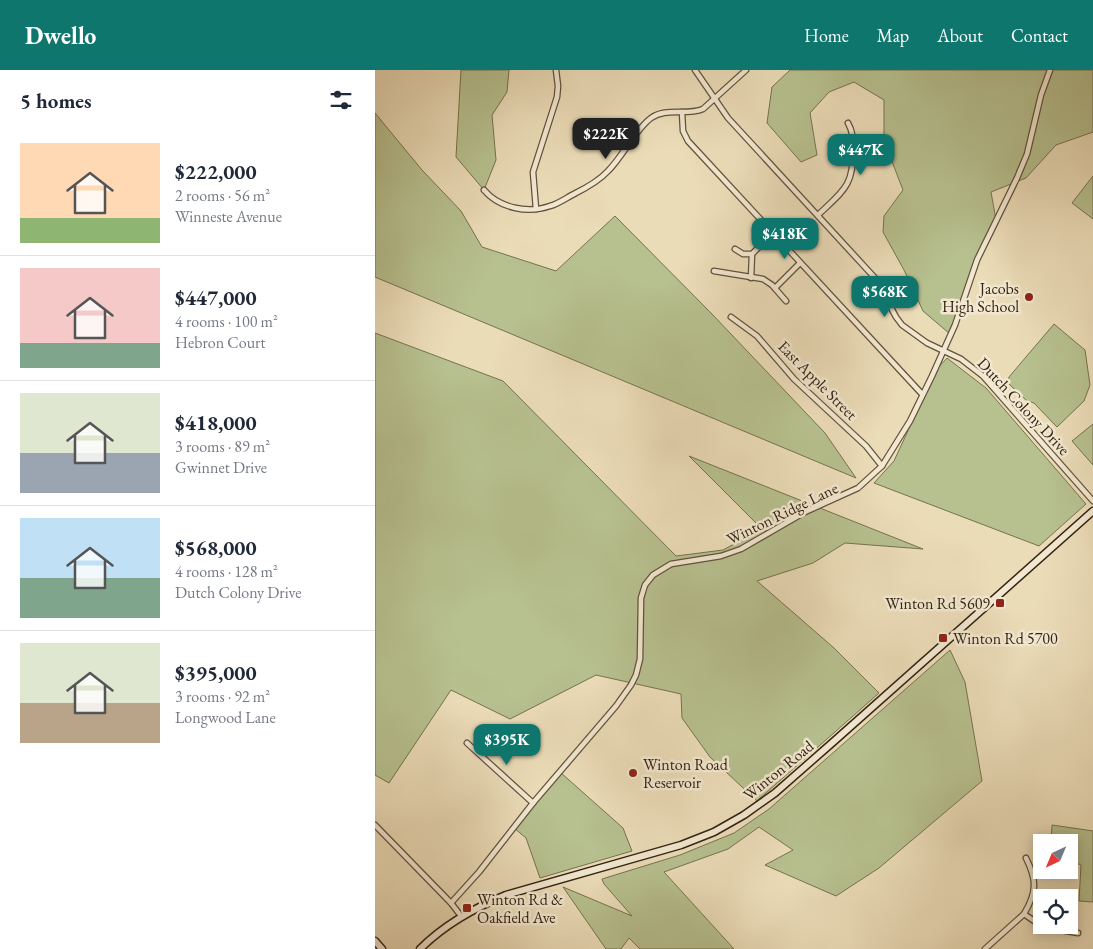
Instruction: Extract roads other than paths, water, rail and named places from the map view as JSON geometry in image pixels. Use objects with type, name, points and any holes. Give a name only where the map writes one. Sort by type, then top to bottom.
[{"type":"main road","name":"Winton Road","points":[[421,949],[434,936],[461,916],[506,895],[681,845],[714,832],[744,816],[789,781],[947,643],[1093,511]]},
{"type":"main road","points":[[375,941],[381,949]]},
{"type":"street","points":[[536,209],[533,172],[557,97],[556,70]]},
{"type":"street","name":"Dutch Colony Drive","points":[[695,70],[722,111],[875,278],[902,325],[923,341],[961,359],[983,376],[1093,501]]},
{"type":"street","points":[[484,190],[503,204],[519,209],[536,209],[555,204],[598,181],[614,165],[652,117],[663,112],[699,110],[746,70]]},
{"type":"street","name":"Winton Ridge Lane","points":[[451,903],[479,872],[533,803],[616,706],[631,685],[640,659],[641,598],[645,586],[653,575],[671,564],[721,556],[741,549],[805,512],[859,488],[882,466],[910,422],[955,325],[977,260],[1027,154],[1041,96],[1050,70]]},
{"type":"street","points":[[682,112],[685,138],[922,394]]},
{"type":"street","points":[[818,215],[842,192],[851,176],[853,131],[848,123]]},
{"type":"street","points":[[751,278],[752,254],[773,233]]},
{"type":"street","points":[[735,249],[743,254],[752,254]]},
{"type":"street","points":[[775,288],[800,263]]},
{"type":"street","points":[[714,270],[763,279],[786,300]]},
{"type":"street","name":"East Apple Street","points":[[731,317],[757,336],[794,379],[866,446],[882,466]]},
{"type":"street","points":[[467,743],[533,803]]},
{"type":"street","points":[[375,825],[451,903],[461,916]]},
{"type":"street","points":[[985,949],[1025,914],[1034,891],[1034,875],[1026,858]]},
{"type":"street","points":[[1025,914],[1033,920]]},
{"type":"place","name":"Jacobs High School","points":[[1029,297]]},
{"type":"place","name":"Winton Rd 5609","points":[[1000,603]]},
{"type":"place","name":"Winton Rd 5700","points":[[943,638]]},
{"type":"place","name":"Winton Road Reservoir","points":[[633,773]]},
{"type":"place","name":"Winton Rd & Oakfield Ave","points":[[467,908]]}]
